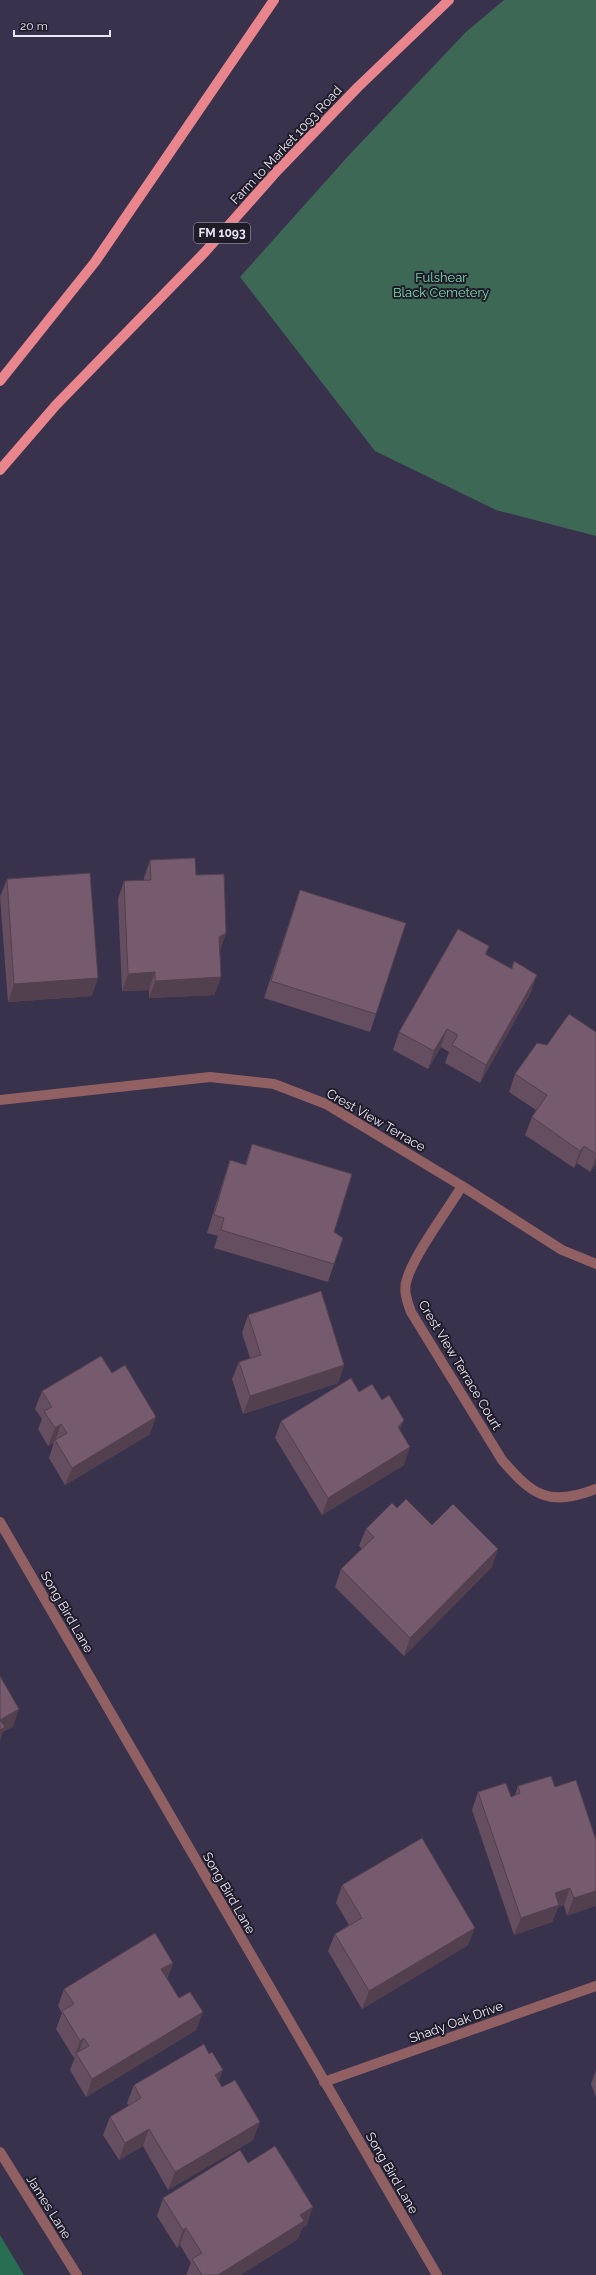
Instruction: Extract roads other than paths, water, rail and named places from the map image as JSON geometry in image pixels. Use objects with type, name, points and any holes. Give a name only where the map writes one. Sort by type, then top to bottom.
[{"type":"main road","points":[[0,381],[95,262],[274,0]]},
{"type":"main road","name":"Farm to Market 1093 Road","points":[[0,470],[56,405],[206,252],[276,171],[363,82],[449,0]]},
{"type":"street","name":"Crest View Terrace","points":[[0,1100],[210,1077],[274,1084],[326,1104],[462,1186],[562,1250],[596,1264]]},
{"type":"street","name":"Crest View Terrace Court","points":[[462,1186],[413,1264],[406,1280],[405,1295],[411,1312],[502,1460],[519,1480],[546,1497],[573,1498],[596,1489]]},
{"type":"street","name":"Song Bird Lane","points":[[0,1522],[434,2274]]},
{"type":"street","name":"Shady Oak Drive","points":[[324,2082],[596,1986]]},
{"type":"street","name":"James Lane","points":[[0,2152],[77,2275]]},
{"type":"park label","name":"Fulshear Black Cemetery","points":[[441,284]]}]
